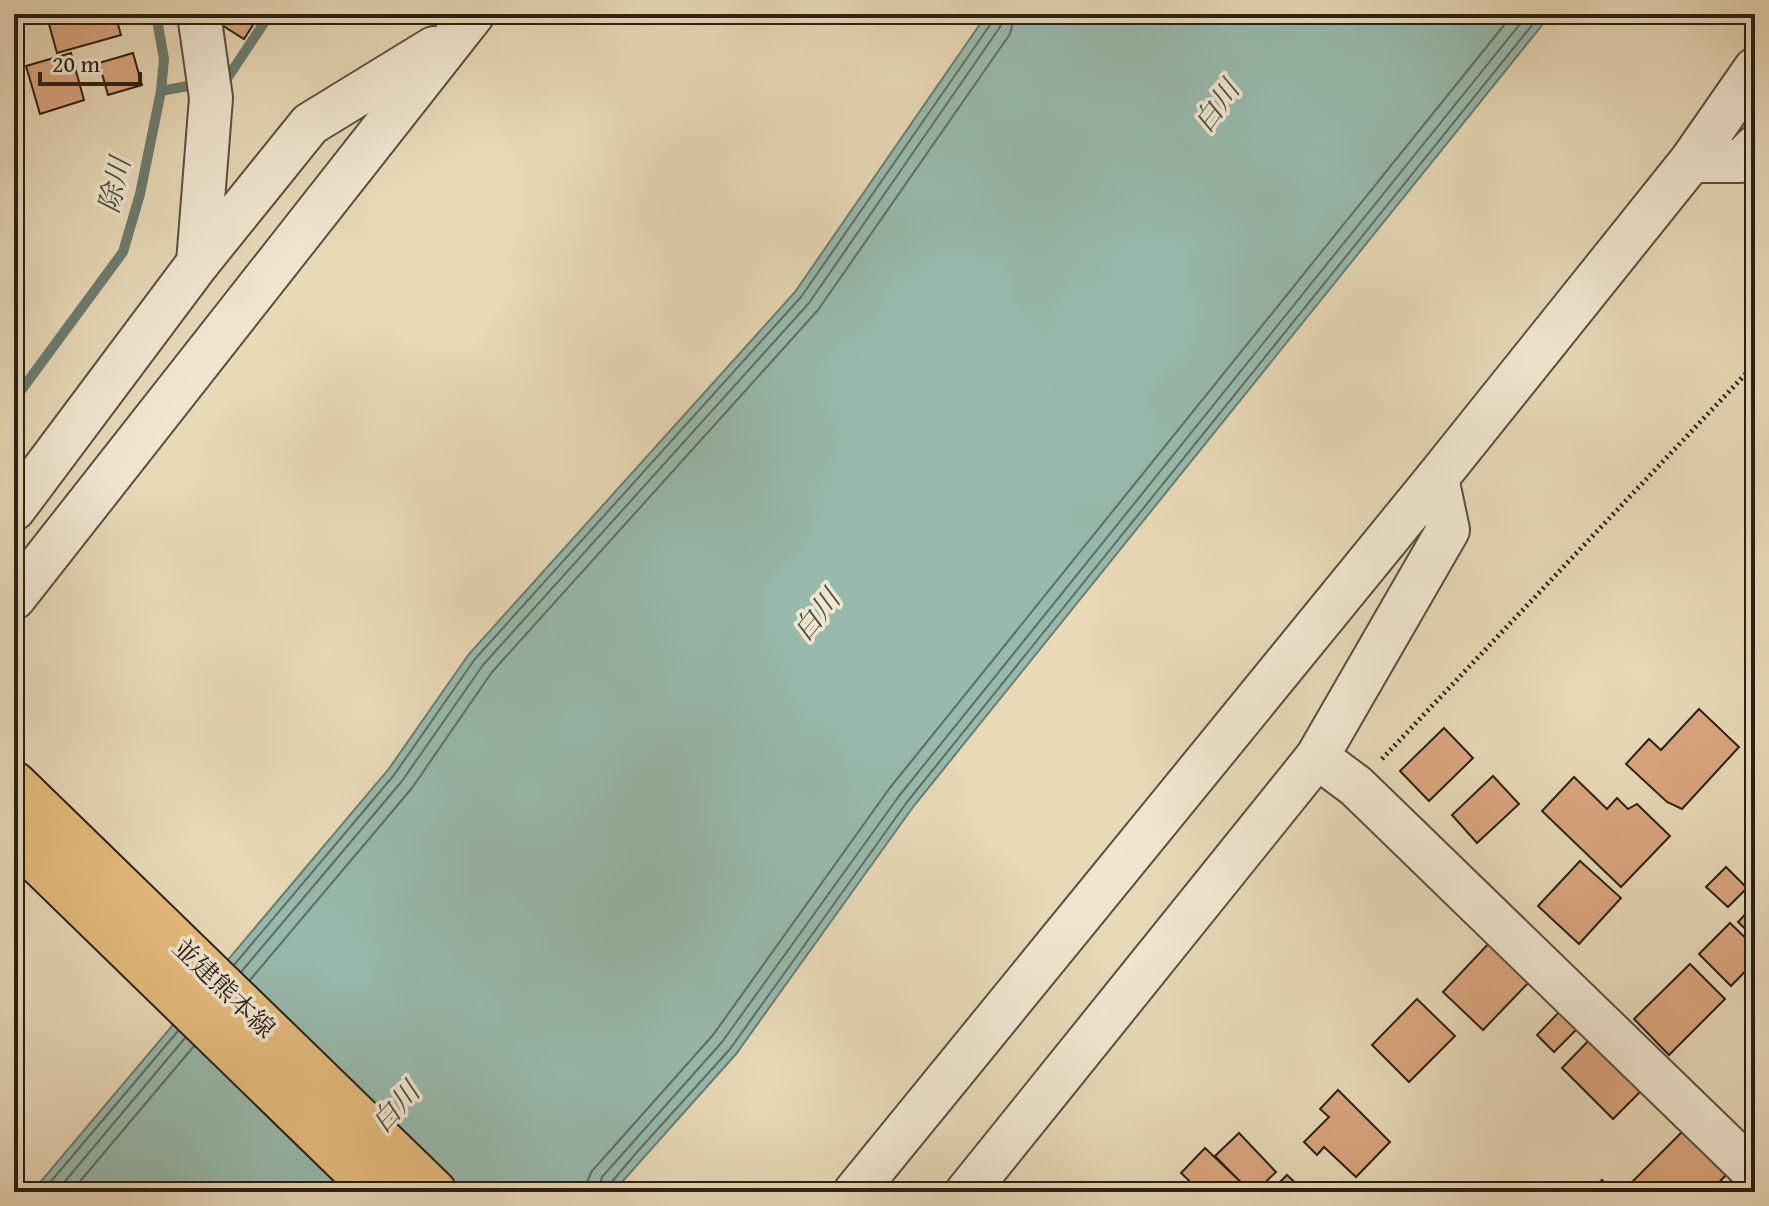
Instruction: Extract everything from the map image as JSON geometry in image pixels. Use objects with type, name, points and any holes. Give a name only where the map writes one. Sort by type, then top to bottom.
[{"type":"main road","name":"並建熊本線","points":[[14,784],[434,1192]]},
{"type":"main road","name":"並建熊本線","points":[[14,838],[378,1192]]},
{"type":"street","points":[[198,263],[211,98],[199,14]]},
{"type":"street","points":[[14,509],[198,263],[310,124],[466,24]]},
{"type":"street","points":[[14,598],[466,24]]},
{"type":"street","points":[[855,1192],[1437,478],[1691,161],[1755,69]]},
{"type":"street","points":[[1691,161],[1741,161],[1755,147]]},
{"type":"street","points":[[14,476],[59,449]]},
{"type":"street","points":[[967,1192],[1317,757],[1448,530],[1437,478]]},
{"type":"street","points":[[1317,757],[1356,786],[1755,1173]]},
{"type":"path","points":[[1356,786],[1755,364]]},
{"type":"water","name":"白川","points":[[987,14],[1551,14],[913,807],[736,1054],[613,1192],[32,1192],[388,770],[469,654],[795,292]]},
{"type":"building","points":[[57,14],[115,14],[121,35],[57,53],[47,17]]},
{"type":"building","points":[[222,14],[260,14],[244,39],[217,22]]},
{"type":"building","points":[[71,53],[84,100],[40,114],[26,66]]},
{"type":"building","points":[[133,53],[142,85],[108,95],[99,63]]},
{"type":"building","points":[[1699,709],[1739,747],[1682,809],[1667,802],[1626,764],[1649,739],[1661,750]]},
{"type":"building","points":[[1444,728],[1473,758],[1429,801],[1400,771]]},
{"type":"building","points":[[1493,776],[1519,804],[1477,843],[1452,815]]},
{"type":"building","points":[[1574,777],[1607,809],[1617,798],[1628,809],[1637,804],[1670,836],[1621,887],[1542,811]]},
{"type":"building","points":[[1580,861],[1621,898],[1579,944],[1538,906]]},
{"type":"building","points":[[1726,867],[1747,888],[1728,907],[1706,887]]},
{"type":"building","points":[[1755,904],[1755,938],[1738,922]]},
{"type":"building","points":[[1730,923],[1755,947],[1755,961],[1731,986],[1699,954]]},
{"type":"building","points":[[1492,940],[1532,979],[1483,1030],[1443,992]]},
{"type":"building","points":[[1690,964],[1725,999],[1669,1055],[1634,1019]]},
{"type":"building","points":[[1417,999],[1455,1036],[1409,1082],[1372,1045]]},
{"type":"building","points":[[1564,1007],[1581,1025],[1554,1052],[1537,1035]]},
{"type":"building","points":[[1596,1033],[1647,1085],[1613,1119],[1562,1068]]},
{"type":"building","points":[[1338,1090],[1390,1142],[1356,1177],[1324,1147],[1317,1155],[1304,1142],[1329,1117],[1320,1109]]},
{"type":"building","points":[[1683,1131],[1727,1174],[1710,1192],[1640,1192],[1631,1183]]},
{"type":"building","points":[[1239,1133],[1276,1172],[1255,1192],[1250,1192],[1215,1156]]},
{"type":"building","points":[[1205,1148],[1247,1188],[1243,1192],[1201,1192],[1181,1173]]},
{"type":"building","points":[[1287,1175],[1305,1192],[1270,1192]]},
{"type":"building","points":[[1602,1180],[1614,1192],[1589,1192]]},
{"type":"waterway","name":"除川","points":[[14,400],[123,252],[140,194],[161,91],[164,59],[156,14]]},
{"type":"waterway","name":"除川","points":[[218,81],[226,80],[270,14]]},
{"type":"waterway","name":"除川","points":[[161,91],[198,84]]}]
